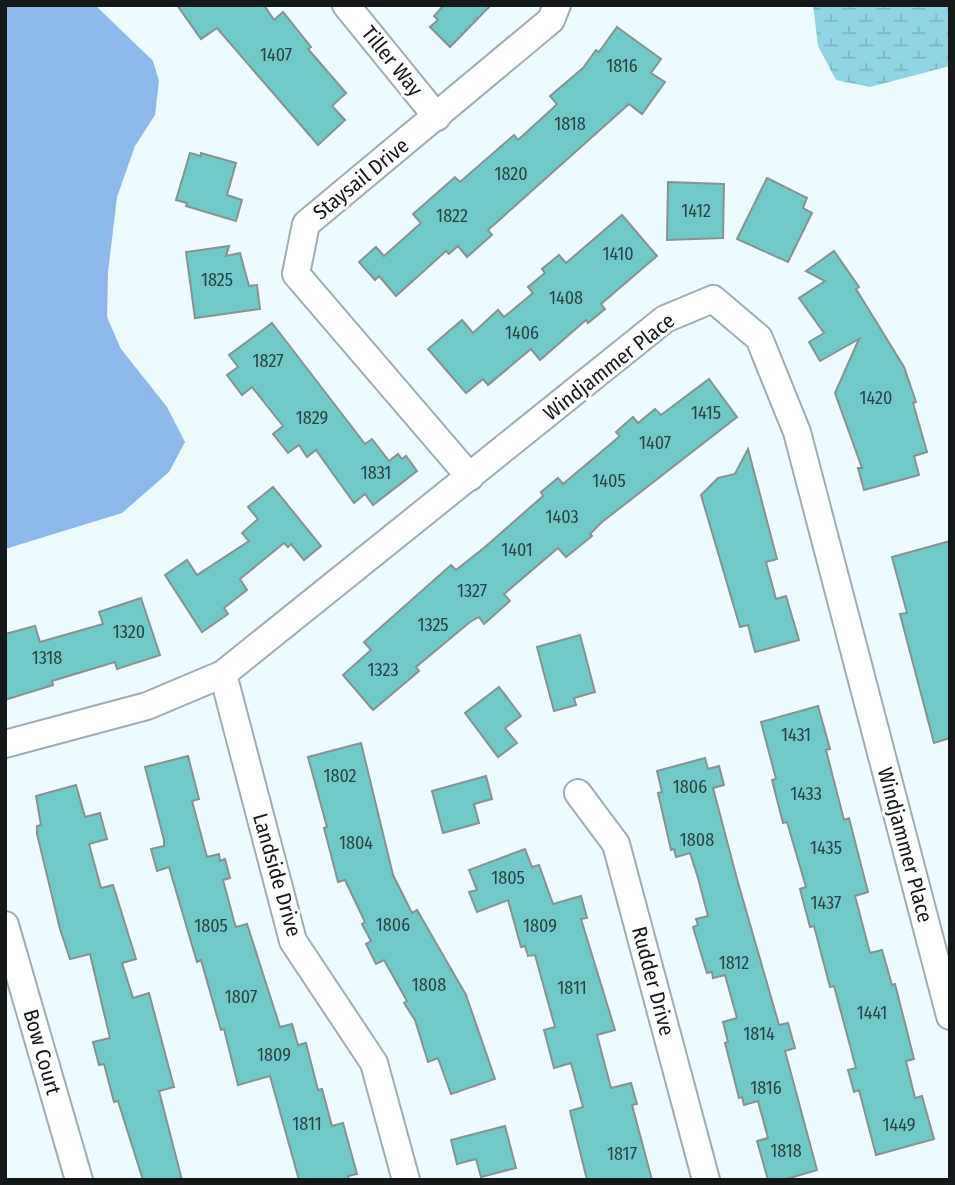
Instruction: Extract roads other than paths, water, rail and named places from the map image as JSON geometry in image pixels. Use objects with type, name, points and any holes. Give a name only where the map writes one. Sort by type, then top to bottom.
[{"type":"street","name":"Tiller Way","points":[[346,5],[438,117]]},
{"type":"street","name":"Staysail Drive","points":[[470,477],[296,274],[306,224],[438,117],[551,20],[557,5]]},
{"type":"street","name":"Windjammer Place","points":[[5,744],[147,706],[223,674],[665,318],[713,299],[760,338],[797,432],[950,1016]]},
{"type":"street","name":"Landside Drive","points":[[223,674],[293,941],[374,1063],[406,1180]]},
{"type":"street","name":"Rudder Drive","points":[[579,793],[616,844],[706,1180]]},
{"type":"street","name":"Bow Court","points":[[5,925],[79,1180]]}]
